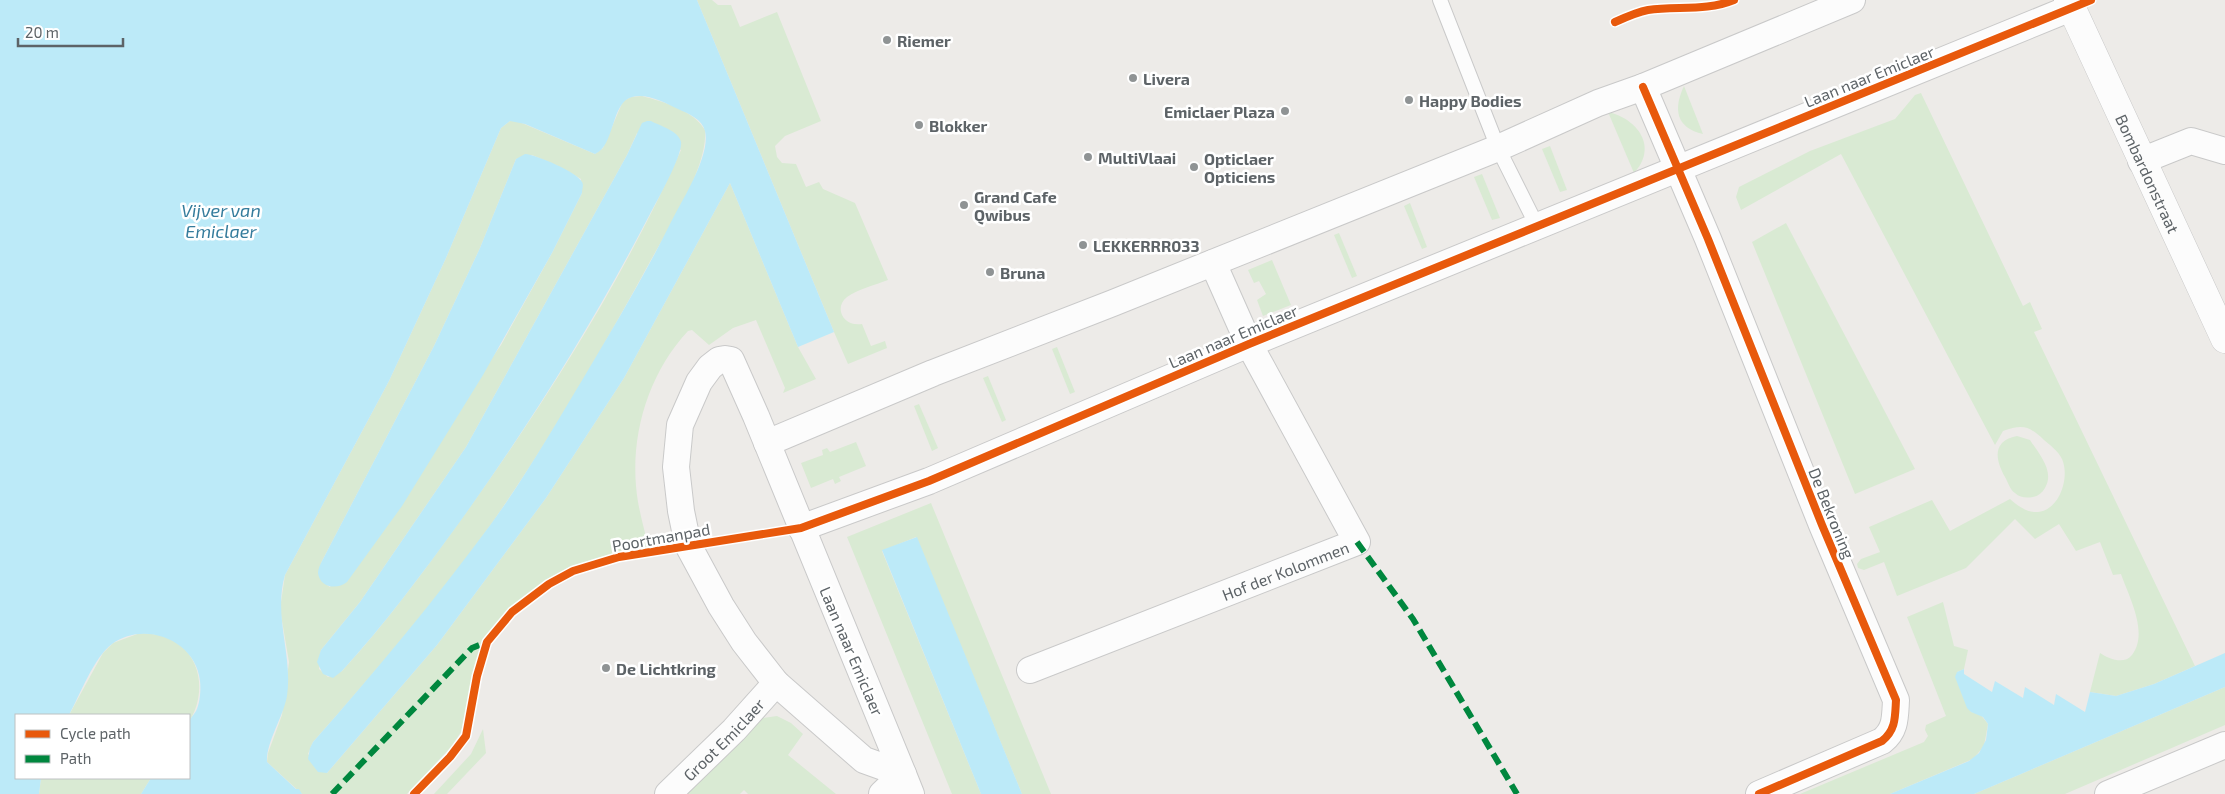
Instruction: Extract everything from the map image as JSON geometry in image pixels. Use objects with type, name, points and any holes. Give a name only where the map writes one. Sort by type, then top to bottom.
[{"type":"street","points":[[767,443],[933,373],[1214,263],[1498,148],[1598,103],[1643,87],[1852,0]]},
{"type":"street","name":"Bombardonstraat","points":[[2077,3],[2141,161],[2225,339]]},
{"type":"street","name":"Laan naar Emiclaer","points":[[801,528],[929,481],[1248,344],[2077,3]]},
{"type":"street","points":[[1643,87],[1677,168]]},
{"type":"street","points":[[2141,161],[2191,141],[2225,151]]},
{"type":"street","name":"De Bekroning","points":[[1677,168],[1708,239],[1822,525],[1896,700],[1895,719],[1891,734],[1882,741],[1759,794]]},
{"type":"street","name":"Laan naar Emiclaer","points":[[1214,263],[1248,344]]},
{"type":"street","name":"Hof der Kolommen","points":[[1030,670],[1356,542],[1248,344]]},
{"type":"street","name":"Laan naar Emiclaer","points":[[725,358],[731,360],[907,784],[864,760],[776,683],[744,642],[721,606],[688,545],[681,511],[676,467],[680,425],[699,382],[710,367],[719,360],[725,358]]},
{"type":"street","name":"Groot Emiclaer","points":[[668,794],[734,730],[776,683]]},
{"type":"street","points":[[2108,794],[2225,745]]},
{"type":"street","points":[[882,794],[907,784]]},
{"type":"lane","points":[[1440,0],[1498,148],[1537,226]]},
{"type":"green space","points":[[697,0],[712,0],[718,5],[731,5],[740,27],[777,12],[821,121],[785,136],[775,146],[777,157],[782,163],[796,164],[806,187],[819,182],[823,189],[855,203],[888,280],[861,289],[847,297],[841,306],[842,316],[850,323],[862,324],[871,346],[885,341],[887,348],[848,364]]},
{"type":"green space","points":[[1684,86],[1703,134],[1687,127],[1679,116],[1679,102]]},
{"type":"green space","points":[[1921,93],[2023,306],[2030,302],[2042,329],[2034,332],[2195,666],[2154,684],[2116,696],[2090,692],[2100,653],[2116,660],[2125,660],[2132,655],[2137,646],[2139,636],[2136,615],[2121,574],[2113,575],[2100,542],[2076,551],[2059,524],[2035,539],[2015,519],[1966,568],[1897,596],[1884,562],[1864,570],[1858,568],[1857,564],[1861,559],[1880,552],[1869,527],[1932,500],[1950,531],[2010,499],[2026,510],[2038,512],[2046,510],[2057,499],[2064,483],[2065,475],[2062,459],[2051,446],[2030,429],[2016,427],[2003,431],[1995,445],[1841,154],[1741,210],[1736,197],[1739,187],[1810,151],[1895,119],[1915,95]]},
{"type":"green space","points":[[642,96],[686,112],[700,123],[705,130],[701,161],[686,196],[556,426],[514,491],[450,580],[313,742],[308,754],[327,773],[437,645],[546,498],[624,378],[730,183],[798,347],[816,379],[783,393],[785,388],[756,320],[733,328],[709,345],[692,330],[688,331],[673,349],[661,368],[651,389],[638,433],[636,479],[638,502],[649,548],[585,562],[552,578],[521,599],[502,617],[488,636],[475,669],[461,732],[451,747],[407,794],[302,794],[267,762],[268,753],[282,715],[289,662],[280,609],[285,575],[389,381],[446,258],[501,128],[510,121],[517,121],[595,154],[603,148],[623,101],[631,97]],"holes":[[[637,133],[681,150],[636,243],[611,289],[529,422],[440,549],[359,652],[342,671],[328,677],[319,669],[321,650],[360,602],[466,447],[627,155]],[[532,155],[558,166],[581,179],[582,193],[552,253],[501,345],[330,587],[320,576],[322,561],[434,346],[480,248],[516,159]]]},
{"type":"green space","points":[[1608,112],[1628,121],[1641,135],[1644,153],[1641,163],[1634,173]]},
{"type":"green space","points":[[1550,146],[1567,190],[1560,192],[1542,149]]},
{"type":"green space","points":[[1482,174],[1500,218],[1492,220],[1474,177]]},
{"type":"green space","points":[[1410,203],[1427,247],[1422,249],[1404,206]]},
{"type":"green space","points":[[1786,223],[1915,469],[1855,494],[1752,242]]},
{"type":"green space","points":[[1339,233],[1357,276],[1352,278],[1334,235]]},
{"type":"green space","points":[[1272,260],[1291,305],[1263,316],[1257,300],[1266,294],[1259,281],[1254,283],[1248,270]]},
{"type":"green space","points":[[1057,347],[1075,392],[1070,394],[1052,349]]},
{"type":"green space","points":[[988,376],[1006,420],[1002,422],[983,378]]},
{"type":"green space","points":[[919,404],[938,448],[932,451],[914,406]]},
{"type":"green space","points":[[2017,436],[2030,440],[2047,469],[2048,482],[2041,493],[2035,497],[2019,496],[2013,492],[1999,464],[1998,452],[2000,446],[2009,438]]},
{"type":"green space","points":[[856,442],[866,466],[839,477],[841,481],[835,484],[833,479],[811,488],[801,463],[823,455],[822,450],[827,448],[830,452]]},
{"type":"green space","points":[[931,503],[1051,794],[1022,794],[916,537],[882,551],[981,794],[952,794],[847,537]]},
{"type":"green space","points":[[1943,602],[1954,646],[1968,650],[1964,669],[1957,672],[1971,712],[1980,714],[1988,724],[1984,746],[1973,759],[1890,794],[1800,794],[1924,742],[1928,736],[1925,730],[1926,725],[1946,716],[1907,617]]},
{"type":"green space","points":[[140,633],[159,635],[167,637],[189,654],[195,664],[199,687],[195,711],[190,720],[190,714],[70,714],[103,653],[113,643]]},
{"type":"green space","points":[[2225,687],[2225,725],[2065,794],[1974,794]]},
{"type":"green space","points":[[777,716],[791,723],[803,734],[788,755],[836,794],[748,794],[744,790],[740,794],[683,794],[755,724],[763,718]]},
{"type":"green space","points":[[483,729],[486,753],[447,794],[434,794],[471,754]]},
{"type":"green space","points":[[41,779],[150,779],[141,794],[39,794]]},
{"type":"water","name":"Vijver van Emiclaer","points":[[0,0],[697,0],[834,332],[798,347],[730,183],[624,378],[546,498],[437,645],[327,773],[318,772],[308,759],[313,742],[382,662],[448,580],[504,506],[539,452],[651,261],[700,165],[706,141],[705,131],[701,123],[694,117],[644,96],[632,97],[625,101],[616,115],[606,142],[595,154],[525,124],[510,121],[501,128],[446,258],[389,381],[285,575],[281,605],[288,666],[287,696],[269,746],[267,762],[296,789],[299,789],[302,794],[141,794],[150,779],[190,779],[190,719],[197,708],[200,681],[196,667],[189,655],[179,645],[167,638],[153,634],[139,634],[125,637],[105,650],[93,667],[70,714],[15,714],[15,779],[41,779],[39,794],[0,794]]},
{"type":"water","points":[[647,121],[664,127],[677,135],[680,138],[681,148],[663,189],[607,294],[511,448],[417,580],[373,636],[342,671],[333,678],[323,674],[317,662],[321,650],[360,602],[466,447],[627,155],[642,123]]},
{"type":"water","points":[[525,154],[565,169],[579,178],[583,183],[582,193],[552,253],[483,375],[402,506],[347,582],[334,587],[325,585],[319,578],[319,568],[434,346],[480,248],[516,159]]},
{"type":"water","points":[[917,537],[1022,794],[981,794],[882,550]]},
{"type":"water","points":[[2225,653],[2225,687],[1974,794],[1890,794],[1969,761],[1979,753],[1986,740],[1988,724],[1983,717],[1971,712],[1967,708],[1955,677],[1957,672],[1964,669],[1964,674],[1992,692],[1995,681],[2023,698],[2025,687],[2054,705],[2056,694],[2085,712],[2090,692],[2116,696],[2154,684]]},
{"type":"marked path","points":[[1357,542],[1413,619],[1517,794]]},
{"type":"marked path","points":[[332,794],[472,648],[487,642]]},
{"type":"cycle path","points":[[1615,22],[1648,10],[1713,6],[1734,0]]},
{"type":"cycle path","name":"Poortmanpad","points":[[414,794],[450,757],[466,736],[477,676],[487,642],[512,612],[549,584],[573,571],[619,557],[801,528],[929,481],[1249,344],[2091,0]]},
{"type":"cycle path","points":[[1643,87],[1708,239],[1822,525],[1896,700],[1895,718],[1892,728],[1887,737],[1882,741],[1759,794]]},
{"type":"place","name":"Riemer","points":[[887,40]]},
{"type":"place","name":"Livera","points":[[1133,78]]},
{"type":"place","name":"Happy Bodies","points":[[1409,100]]},
{"type":"place","name":"Emiclaer Plaza","points":[[1285,111]]},
{"type":"place","name":"Blokker","points":[[919,125]]},
{"type":"place","name":"MultiVlaai","points":[[1088,157]]},
{"type":"place","name":"Opticlaer Opticiens","points":[[1194,167]]},
{"type":"place","name":"Grand Cafe Qwibus","points":[[964,205]]},
{"type":"place","name":"LEKKERRR033","points":[[1083,245]]},
{"type":"place","name":"Bruna","points":[[990,272]]},
{"type":"place","name":"De Lichtkring","points":[[606,668]]}]
